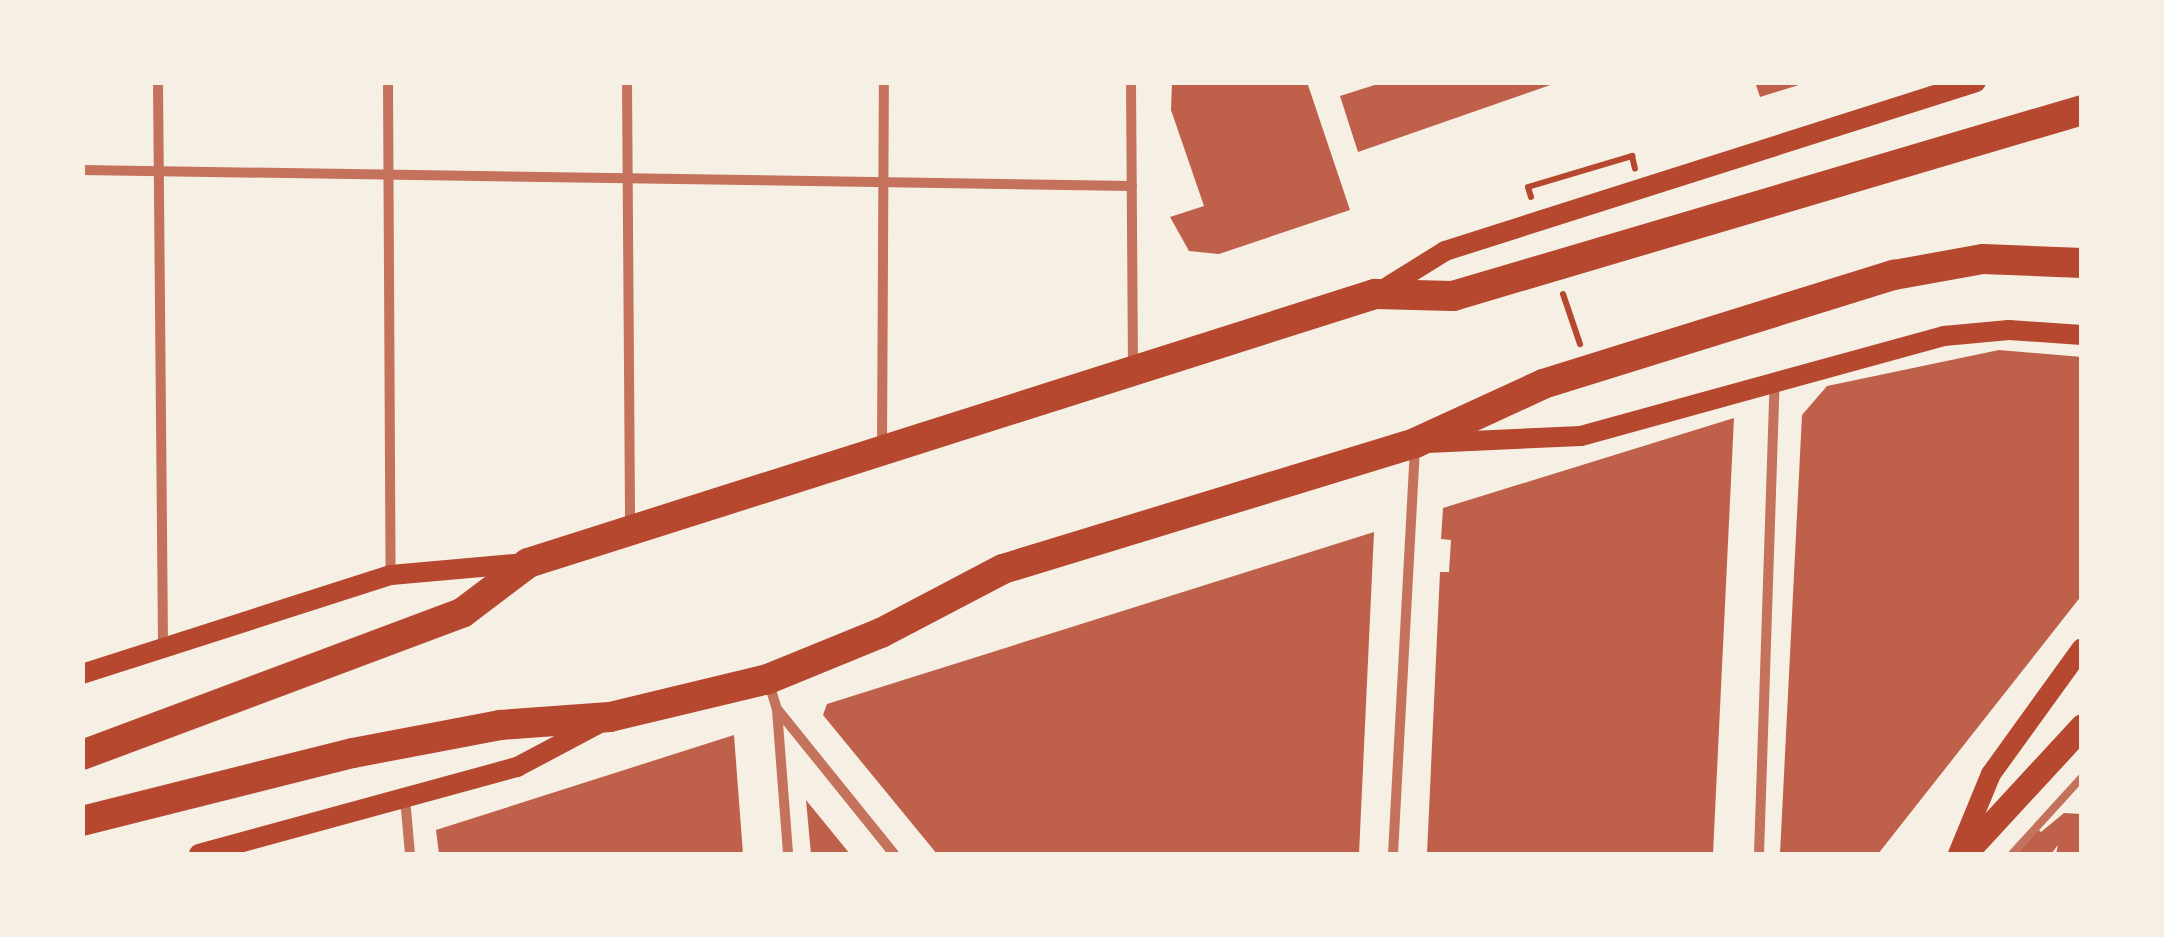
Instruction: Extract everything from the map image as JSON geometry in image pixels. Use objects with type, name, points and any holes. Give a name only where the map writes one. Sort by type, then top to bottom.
[{"type":"highway","points":[[82,756],[462,613],[528,563],[630,530],[1376,294],[1453,296],[2082,110]]},
{"type":"highway","points":[[82,822],[353,753],[500,725],[610,718],[768,679],[1052,551],[1415,443],[1543,384],[1894,275],[1983,259],[2082,263]]},
{"type":"main road","points":[[1376,294],[1445,251],[1976,82]]},
{"type":"main road","points":[[1415,443],[1580,436],[1774,378],[1944,336],[2008,330],[2082,335]]},
{"type":"main road","points":[[82,674],[391,575],[528,563]]},
{"type":"main road","points":[[1961,854],[1991,774],[2082,648]]},
{"type":"main road","points":[[200,854],[517,766],[610,718]]},
{"type":"main road","points":[[1961,854],[2082,726]]},
{"type":"street","points":[[158,82],[163,648]]},
{"type":"street","points":[[388,82],[391,575]]},
{"type":"street","points":[[627,82],[630,530]]},
{"type":"street","points":[[882,450],[884,82]]},
{"type":"street","points":[[1131,82],[1133,371]]},
{"type":"street","points":[[82,170],[628,175],[885,185],[1132,186]]},
{"type":"street","points":[[1759,854],[1774,378]]},
{"type":"street","points":[[1393,854],[1415,443]]},
{"type":"street","points":[[768,679],[777,709],[788,854]]},
{"type":"street","points":[[777,709],[894,854]]},
{"type":"street","points":[[405,798],[410,854]]},
{"type":"lane","points":[[2012,854],[2082,777]]},
{"type":"path","points":[[1534,206],[1528,187],[1632,156]]},
{"type":"path","points":[[1558,280],[1583,354]]},
{"type":"building","points":[[1172,82],[1307,82],[1350,210],[1219,254],[1189,251],[1170,217],[1204,206],[1171,110]]},
{"type":"building","points":[[1384,82],[1556,83],[1358,152],[1340,96]]},
{"type":"building","points":[[1755,82],[1805,82],[1805,83],[1760,97]]},
{"type":"building","points":[[1999,350],[2082,357],[2082,595],[1878,854],[1780,854],[1802,415],[1827,386]]},
{"type":"building","points":[[1734,418],[1713,854],[1427,854],[1440,572],[1449,572],[1451,540],[1441,539],[1443,508]]},
{"type":"building","points":[[1374,532],[1359,854],[937,854],[823,715],[827,704]]},
{"type":"building","points":[[734,735],[743,854],[439,854],[436,830]]},
{"type":"building","points":[[806,800],[850,854],[811,854]]},
{"type":"building","points":[[2064,813],[2082,814],[2082,854],[2056,854],[2058,845],[2051,854],[2015,854],[2036,828],[2041,832]]}]
